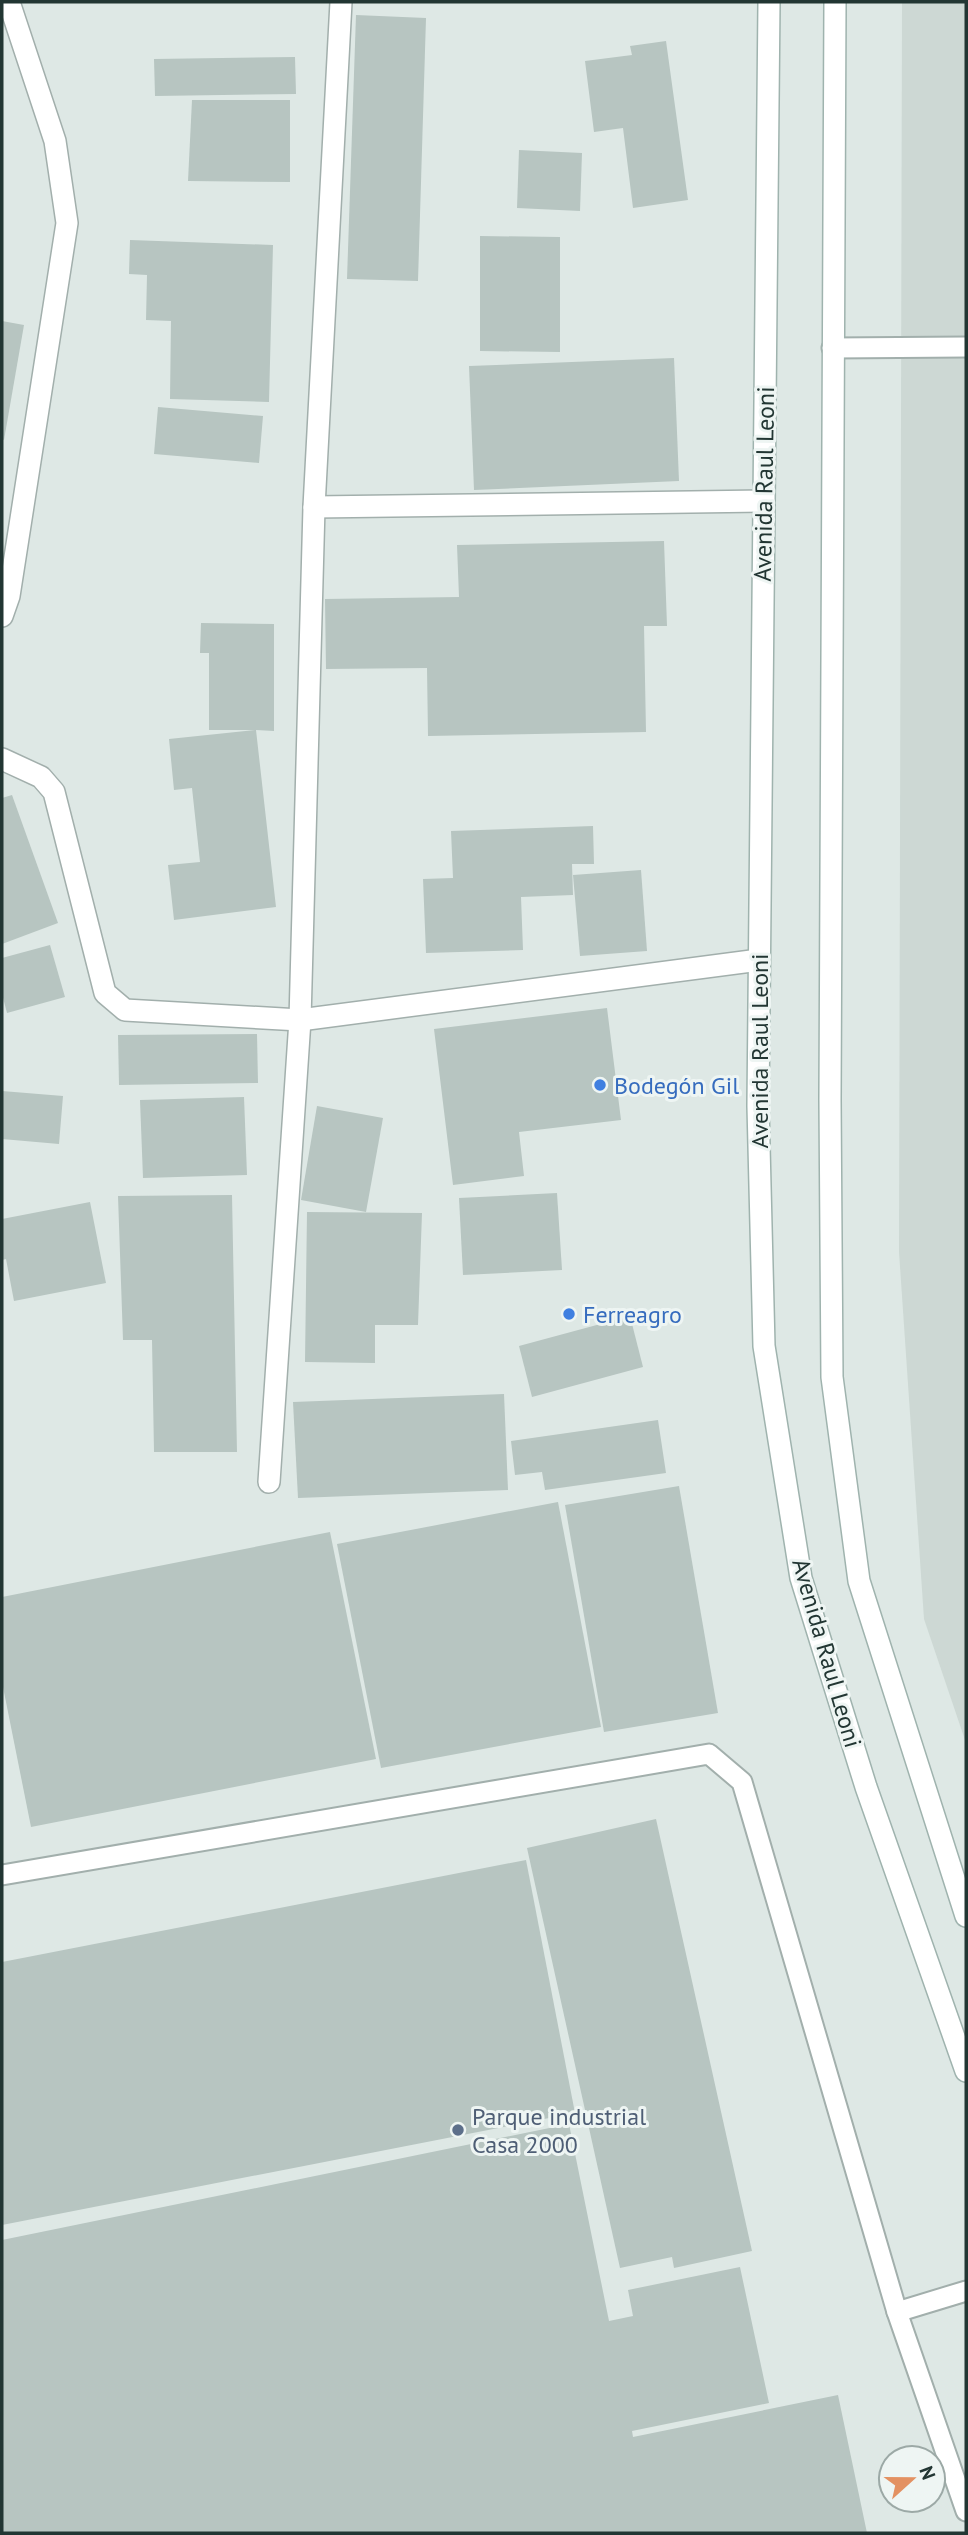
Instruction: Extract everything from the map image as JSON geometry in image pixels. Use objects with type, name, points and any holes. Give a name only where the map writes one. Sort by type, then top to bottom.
[{"type":"main road","points":[[2,616],[9,596],[67,223],[55,141],[9,2]]},
{"type":"main road","name":"Avenida Raul Leoni","points":[[769,2],[758,1106],[764,1346],[801,1578],[866,1787],[966,2071]]},
{"type":"main road","name":"Avenida Raul Leoni","points":[[835,2],[832,348],[832,1377],[859,1581],[966,1916]]},
{"type":"main road","points":[[269,1482],[300,1020],[314,507],[344,3]]},
{"type":"main road","points":[[314,507],[764,501]]},
{"type":"main road","points":[[2,759],[41,777],[54,792],[105,993],[124,1010],[300,1020],[759,960]]},
{"type":"lane","points":[[832,348],[966,347]]},
{"type":"lane","points":[[2,1875],[709,1754],[742,1782],[897,2312],[966,2511]]},
{"type":"lane","points":[[897,2312],[966,2291]]},
{"type":"shaded area","points":[[902,2],[966,2],[966,1743],[924,1619],[899,1252]]},
{"type":"building","points":[[356,15],[426,18],[418,281],[347,279]]},
{"type":"building","points":[[666,41],[688,200],[633,208],[623,128],[594,132],[585,61],[632,55],[630,46]]},
{"type":"building","points":[[295,57],[296,94],[155,96],[154,59]]},
{"type":"building","points":[[192,100],[290,100],[290,182],[188,181]]},
{"type":"building","points":[[519,150],[582,153],[580,211],[517,208]]},
{"type":"building","points":[[480,236],[560,237],[560,352],[480,351]]},
{"type":"building","points":[[130,240],[273,245],[269,402],[170,399],[171,321],[146,320],[147,275],[129,274]]},
{"type":"building","points":[[2,321],[24,325],[4,440],[2,439]]},
{"type":"building","points":[[674,358],[679,481],[474,490],[469,366]]},
{"type":"building","points":[[158,407],[263,416],[259,463],[154,454]]},
{"type":"building","points":[[664,541],[667,626],[644,626],[646,732],[428,736],[427,668],[326,669],[325,599],[459,597],[457,545]]},
{"type":"building","points":[[201,623],[274,624],[274,731],[256,730],[276,907],[174,920],[168,865],[200,862],[192,788],[174,790],[169,739],[255,730],[209,730],[209,653],[200,653]]},
{"type":"building","points":[[12,795],[58,923],[2,944],[2,798]]},
{"type":"building","points":[[593,826],[594,864],[572,864],[573,895],[521,897],[523,950],[426,953],[423,879],[453,878],[451,831]]},
{"type":"building","points":[[641,870],[647,951],[580,956],[573,875]]},
{"type":"building","points":[[50,945],[65,997],[7,1013],[2,994],[2,958]]},
{"type":"building","points":[[607,1008],[621,1120],[519,1132],[524,1176],[453,1185],[434,1029]]},
{"type":"building","points":[[257,1034],[258,1083],[119,1085],[118,1035]]},
{"type":"building","points":[[2,1091],[63,1096],[59,1144],[2,1139]]},
{"type":"building","points":[[244,1097],[247,1175],[143,1178],[140,1100]]},
{"type":"building","points":[[317,1106],[383,1118],[366,1212],[301,1200]]},
{"type":"building","points":[[557,1193],[562,1270],[463,1275],[459,1198]]},
{"type":"building","points":[[232,1195],[237,1452],[154,1452],[152,1340],[123,1340],[118,1196]]},
{"type":"building","points":[[90,1202],[106,1283],[14,1301],[6,1259],[2,1260],[2,1219]]},
{"type":"building","points":[[307,1212],[422,1213],[418,1325],[375,1325],[375,1363],[305,1362]]},
{"type":"building","points":[[630,1316],[643,1367],[532,1397],[519,1346]]},
{"type":"building","points":[[504,1394],[508,1490],[298,1498],[293,1402]]},
{"type":"building","points":[[658,1420],[666,1473],[545,1490],[542,1472],[515,1475],[511,1441]]},
{"type":"building","points":[[679,1486],[718,1713],[604,1732],[565,1505]]},
{"type":"building","points":[[558,1502],[601,1727],[381,1768],[337,1544]]},
{"type":"building","points":[[330,1532],[376,1759],[31,1827],[2,1682],[2,1597]]},
{"type":"building","points":[[656,1819],[752,2251],[674,2268],[672,2257],[620,2268],[527,1848]]},
{"type":"building","points":[[526,1860],[575,2113],[2,2225],[2,1962]]},
{"type":"building","points":[[569,2124],[609,2321],[633,2316],[628,2290],[740,2267],[769,2403],[632,2431],[633,2437],[838,2395],[867,2533],[2,2533],[2,2240]]},
{"type":"place","name":"Bodegón Gil","points":[[600,1085]]},
{"type":"place","name":"Ferreagro","points":[[569,1314]]},
{"type":"place","name":"Parque industrial Casa 2000","points":[[458,2130]]}]
